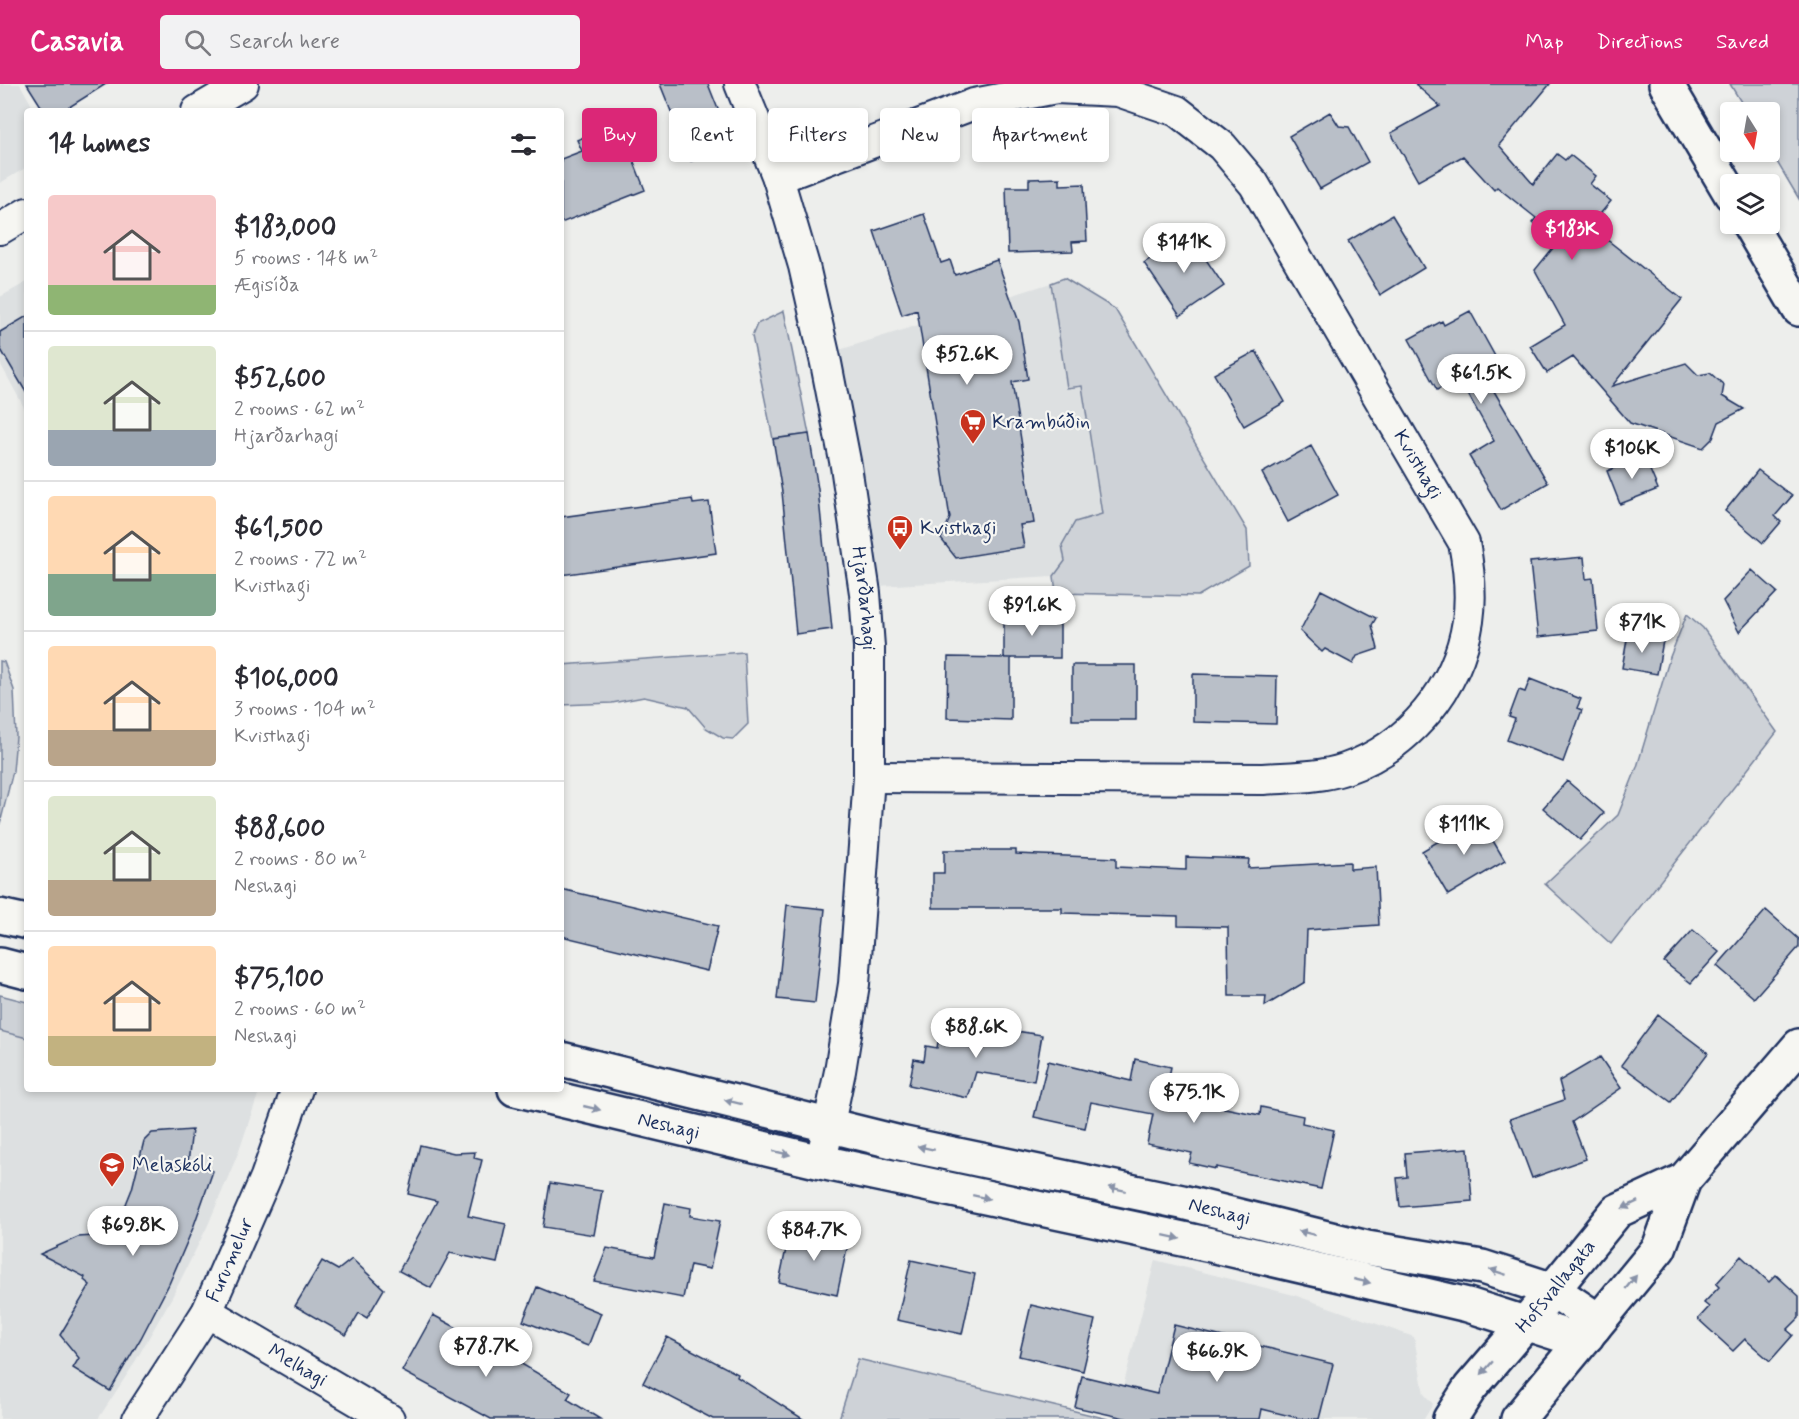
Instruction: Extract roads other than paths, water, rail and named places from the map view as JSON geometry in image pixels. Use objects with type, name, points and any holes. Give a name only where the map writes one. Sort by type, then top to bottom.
[{"type":"street","points":[[201,108],[243,84]]},
{"type":"street","name":"Hjarðarhagi","points":[[740,84],[778,178],[807,277],[846,466],[865,592],[869,647],[869,777],[854,984],[830,1126]]},
{"type":"street","points":[[1666,84],[1720,175]]},
{"type":"street","name":"Kvisthagi","points":[[778,178],[974,104],[1056,88],[1118,92],[1178,111],[1222,146],[1254,184],[1464,543],[1469,568],[1470,594],[1467,629],[1454,670],[1441,693],[1426,713],[1389,747],[1344,769],[1320,776],[1263,779],[869,777]]},
{"type":"street","points":[[0,229],[24,215]]},
{"type":"street","points":[[1755,234],[1799,309]]},
{"type":"street","points":[[0,916],[24,921]]},
{"type":"street","points":[[0,965],[24,971]]},
{"type":"street","name":"Hofsvallagata","points":[[1518,1419],[1659,1248],[1684,1180],[1799,1046]]},
{"type":"street","name":"Neshagi","points":[[528,1092],[821,1162],[1222,1248],[1468,1305],[1562,1335],[1590,1332],[1587,1313],[1553,1290],[1482,1267],[1367,1248],[1182,1202],[830,1126],[564,1060]]},
{"type":"street","name":"Furumelur","points":[[138,1419],[207,1312],[266,1178],[296,1092]]},
{"type":"street","points":[[821,1162],[830,1126]]},
{"type":"street","name":"Hofsvallagata","points":[[1450,1419],[1470,1388],[1617,1211],[1684,1180]]},
{"type":"street","name":"Melhagi","points":[[207,1312],[389,1419]]},
{"type":"place","name":"Krambúðin","points":[[973,445]]},
{"type":"place","name":"Kvisthagi","points":[[900,551]]},
{"type":"place","name":"Melaskóli","points":[[112,1188]]}]
